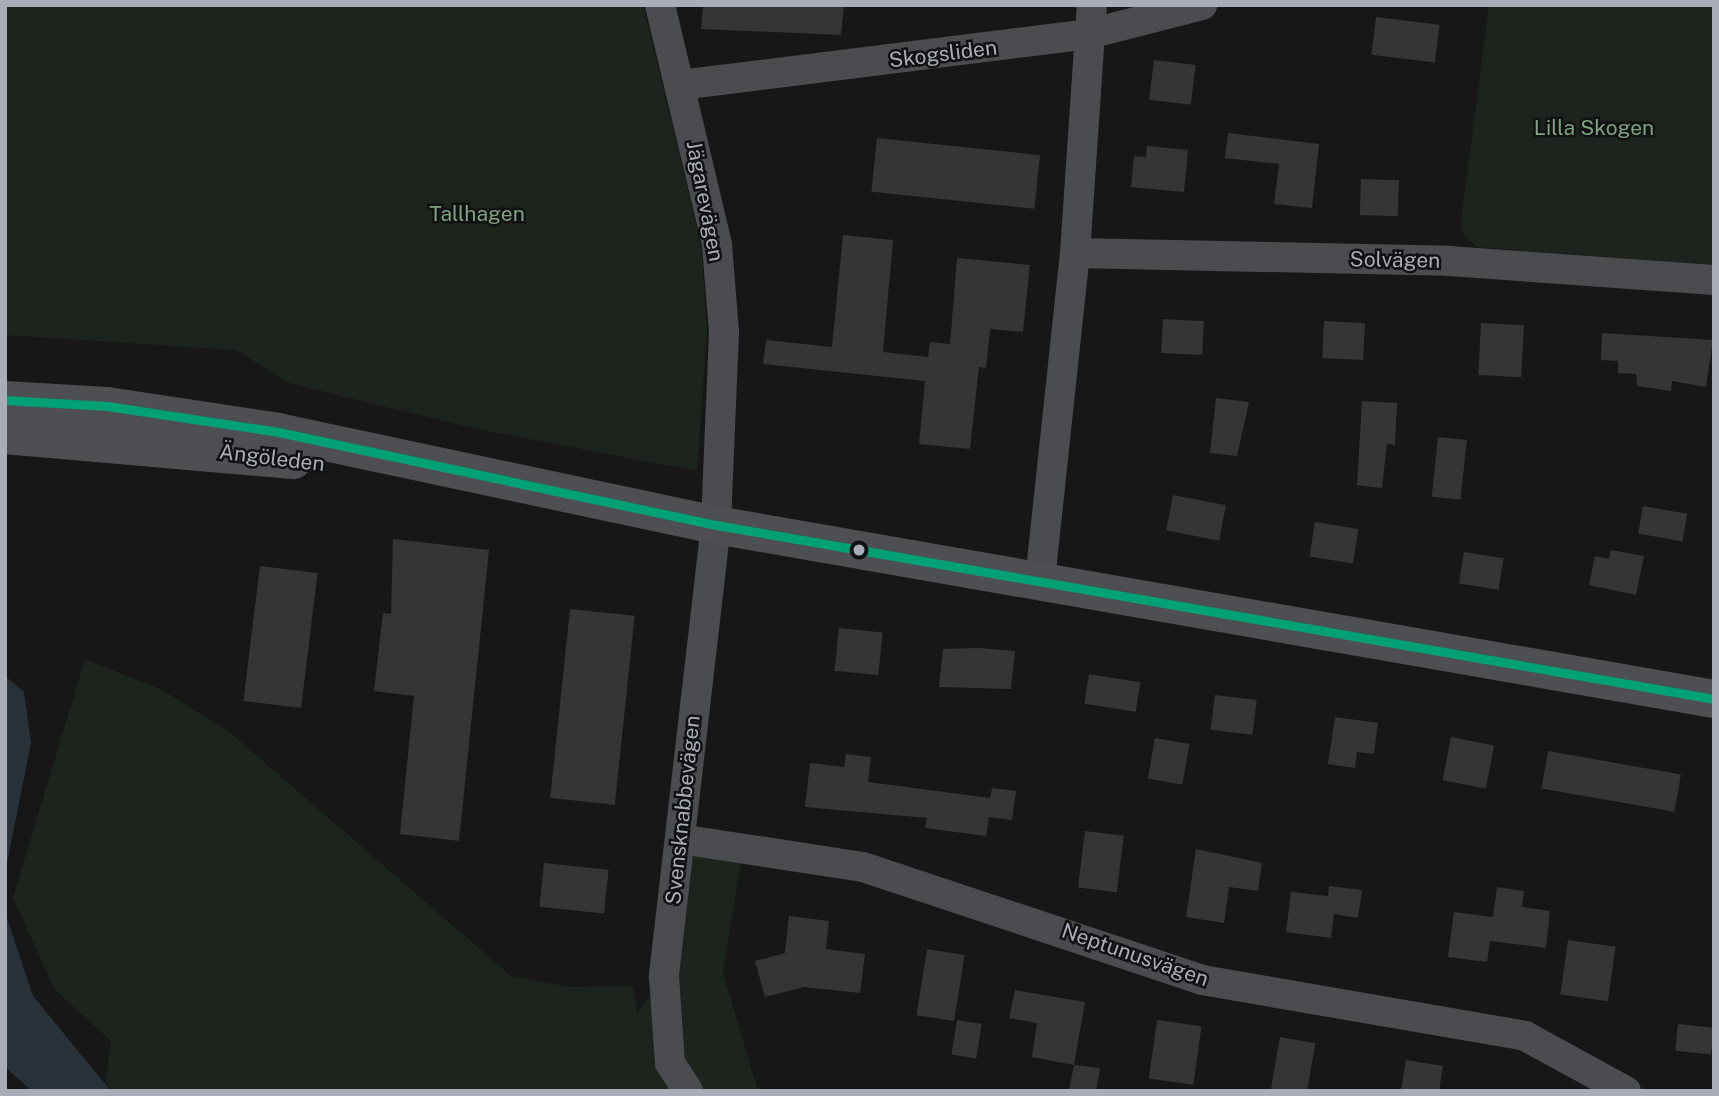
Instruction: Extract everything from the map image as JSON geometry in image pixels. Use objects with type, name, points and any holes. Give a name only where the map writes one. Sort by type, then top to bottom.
[{"type":"main road","points":[[5,388],[389,453],[538,488],[716,525],[1714,699]]},
{"type":"main road","points":[[5,400],[107,406]]},
{"type":"main road","name":"Ängöleden","points":[[5,435],[246,453],[538,488]]},
{"type":"street","name":"Jägarevägen","points":[[660,5],[717,245],[724,332],[716,525]]},
{"type":"street","name":"Skogsliden","points":[[680,85],[1090,20],[1202,5]]},
{"type":"street","points":[[1040,580],[1075,253],[1090,20]]},
{"type":"street","name":"Solvägen","points":[[1075,253],[1449,261],[1714,280]]},
{"type":"street","name":"Svensknabbevägen","points":[[688,1091],[670,1063],[664,977],[716,525]]},
{"type":"street","name":"Neptunusvägen","points":[[680,839],[863,867],[1202,980],[1525,1036],[1626,1091]]},
{"type":"green space","name":"Tallhagen","points":[[5,5],[643,5],[701,245],[707,331],[697,471],[472,428],[289,383],[236,350],[5,335]]},
{"type":"green space","name":"Lilla Skogen","points":[[1489,5],[1714,5],[1714,265],[1476,247],[1460,229]]},
{"type":"green space","points":[[85,659],[162,690],[227,730],[511,976],[570,987],[633,986],[637,1013],[664,977],[680,839],[743,848],[723,973],[758,1091],[112,1091],[106,1080],[111,1041],[55,990],[13,898]]},
{"type":"shaded area","points":[[5,676],[24,692],[31,743],[5,873]]},
{"type":"shaded area","points":[[5,912],[33,996],[111,1091],[32,1091],[5,1067]]},
{"type":"building","points":[[703,5],[844,5],[841,35],[701,29]]},
{"type":"building","points":[[1376,17],[1440,25],[1435,63],[1371,55]]},
{"type":"building","points":[[1154,60],[1196,65],[1191,105],[1149,100]]},
{"type":"building","points":[[1228,133],[1319,144],[1312,208],[1274,204],[1279,164],[1225,158]]},
{"type":"building","points":[[877,138],[1040,155],[1034,209],[871,192]]},
{"type":"building","points":[[1147,146],[1188,150],[1184,192],[1131,187],[1134,156],[1146,157]]},
{"type":"building","points":[[1361,179],[1399,180],[1398,216],[1360,215]]},
{"type":"building","points":[[843,235],[893,240],[883,352],[928,357],[930,342],[950,344],[957,258],[1030,265],[1023,332],[990,329],[986,368],[979,367],[970,449],[919,444],[925,381],[763,364],[766,340],[832,347]]},
{"type":"building","points":[[1163,319],[1204,321],[1202,355],[1161,353]]},
{"type":"building","points":[[1324,321],[1365,323],[1363,360],[1322,358]]},
{"type":"building","points":[[1481,323],[1524,325],[1521,377],[1478,375]]},
{"type":"building","points":[[1602,333],[1713,340],[1706,387],[1672,381],[1671,391],[1637,386],[1636,374],[1618,373],[1618,361],[1601,360]]},
{"type":"building","points":[[1216,398],[1249,402],[1237,456],[1210,453]]},
{"type":"building","points":[[1362,401],[1397,403],[1395,445],[1387,444],[1382,488],[1357,485]]},
{"type":"building","points":[[1438,437],[1467,440],[1461,500],[1432,497]]},
{"type":"building","points":[[1173,495],[1226,505],[1219,541],[1166,530]]},
{"type":"building","points":[[1643,506],[1687,514],[1682,541],[1638,534]]},
{"type":"building","points":[[1315,522],[1358,529],[1353,563],[1310,557]]},
{"type":"building","points":[[393,539],[489,550],[459,841],[400,834],[414,696],[374,691],[383,613],[391,614]]},
{"type":"building","points":[[1611,550],[1644,556],[1636,595],[1589,585],[1595,556],[1609,559]]},
{"type":"building","points":[[1464,552],[1504,558],[1499,590],[1459,584]]},
{"type":"building","points":[[260,566],[318,573],[301,708],[243,701]]},
{"type":"building","points":[[570,609],[635,616],[615,805],[550,798]]},
{"type":"building","points":[[839,628],[883,633],[878,675],[835,671]]},
{"type":"building","points":[[943,649],[1015,651],[1011,689],[939,687]]},
{"type":"building","points":[[1089,674],[1140,682],[1136,712],[1084,704]]},
{"type":"building","points":[[1215,695],[1257,700],[1252,735],[1211,730]]},
{"type":"building","points":[[1335,717],[1378,723],[1374,754],[1357,752],[1355,768],[1328,764]]},
{"type":"building","points":[[1451,737],[1494,745],[1486,789],[1443,780]]},
{"type":"building","points":[[1155,738],[1189,744],[1182,784],[1148,778]]},
{"type":"building","points":[[1548,751],[1681,774],[1674,812],[1541,788]]},
{"type":"building","points":[[846,754],[871,757],[868,782],[990,798],[992,788],[1016,791],[1012,820],[989,817],[986,836],[925,828],[927,818],[805,807],[810,763],[844,767]]},
{"type":"building","points":[[1085,831],[1124,836],[1117,892],[1078,888]]},
{"type":"building","points":[[1196,849],[1262,863],[1258,891],[1229,887],[1224,923],[1186,917]]},
{"type":"building","points":[[544,863],[609,870],[604,914],[539,907]]},
{"type":"building","points":[[1329,886],[1362,890],[1358,918],[1334,914],[1331,938],[1286,932],[1291,892],[1328,896]]},
{"type":"building","points":[[1497,887],[1524,891],[1522,907],[1550,911],[1546,948],[1490,941],[1487,962],[1448,957],[1454,912],[1493,917]]},
{"type":"building","points":[[789,916],[829,921],[826,949],[865,954],[860,993],[804,987],[765,997],[755,961],[785,953]]},
{"type":"building","points":[[1568,940],[1616,947],[1608,1001],[1560,994]]},
{"type":"building","points":[[927,949],[965,955],[954,1021],[917,1015]]},
{"type":"building","points":[[1015,990],[1085,1002],[1074,1065],[1032,1057],[1037,1023],[1009,1018]]},
{"type":"building","points":[[957,1020],[982,1024],[976,1058],[952,1055]]},
{"type":"building","points":[[1157,1020],[1202,1026],[1193,1085],[1149,1078]]},
{"type":"building","points":[[1678,1024],[1714,1028],[1711,1055],[1675,1051]]},
{"type":"building","points":[[1280,1037],[1315,1043],[1307,1091],[1270,1091]]},
{"type":"building","points":[[1406,1060],[1443,1066],[1439,1091],[1401,1091]]},
{"type":"building","points":[[1074,1065],[1100,1068],[1096,1091],[1069,1091]]},
{"type":"transit line","points":[[5,400],[107,406],[278,432],[716,525],[1714,699]]}]
